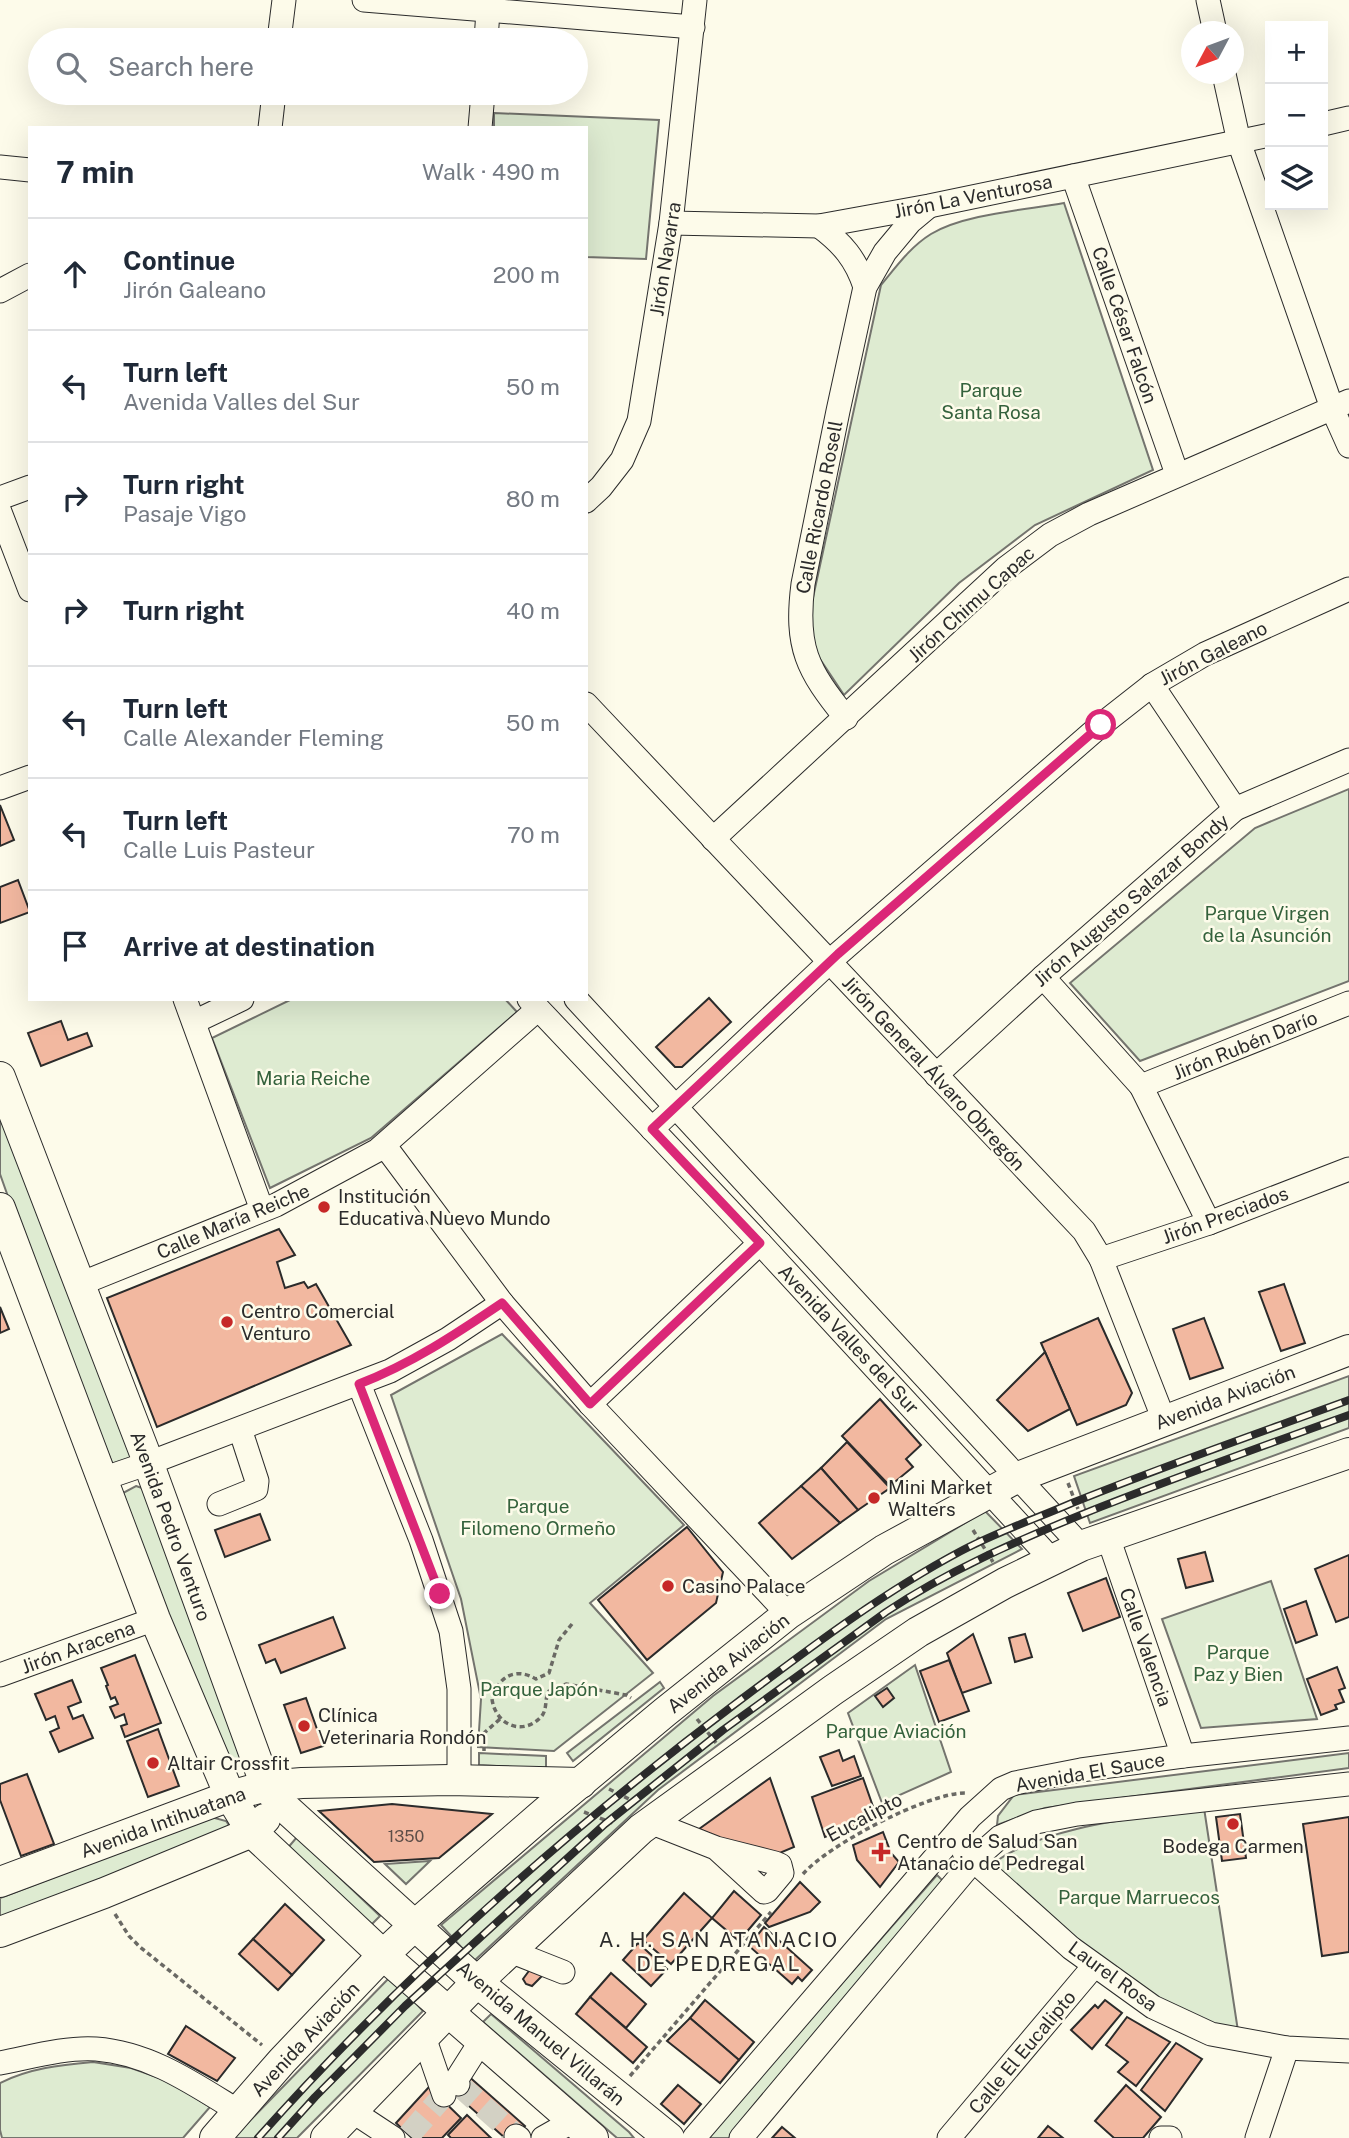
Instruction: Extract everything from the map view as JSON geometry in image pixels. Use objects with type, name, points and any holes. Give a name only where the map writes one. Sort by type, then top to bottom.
[{"type":"main road","name":"Avenida Pedro Venturo","points":[[3,1095],[80,1284],[273,1795],[414,1926]]},
{"type":"main road","points":[[0,1208],[155,1619],[230,1796],[252,1832],[383,1955],[583,2129]]},
{"type":"main road","name":"Avenida Aviación","points":[[215,2138],[282,2061],[414,1926],[664,1712],[788,1614],[884,1550],[1018,1477],[1349,1350]]},
{"type":"main road","points":[[338,2129],[477,1982],[644,1827],[918,1632],[1051,1559],[1095,1541],[1349,1453]]},
{"type":"main road","name":"Avenida Intihuatana","points":[[0,1882],[230,1796],[273,1795],[302,1783],[582,1783]]},
{"type":"main road","name":"Avenida Intihuatana","points":[[0,1933],[252,1832],[273,1795]]},
{"type":"main road","name":"Avenida Manuel Villarán","points":[[414,1926],[477,1982],[668,2138]]},
{"type":"street","points":[[280,28],[284,0]]},
{"type":"street","points":[[364,0],[693,27]]},
{"type":"street","name":"Jirón Navarra","points":[[588,499],[622,460],[639,421],[671,223],[695,0]]},
{"type":"street","points":[[1208,0],[1213,21]]},
{"type":"street","points":[[487,28],[488,11]]},
{"type":"street","points":[[1226,84],[1239,142],[1340,404],[1349,446]]},
{"type":"street","points":[[270,126],[273,105]]},
{"type":"street","points":[[480,126],[482,105]]},
{"type":"street","points":[[1328,123],[1349,118]]},
{"type":"street","name":"Jirón La Venturosa","points":[[671,223],[819,226],[929,206],[1265,136]]},
{"type":"street","points":[[0,167],[28,170]]},
{"type":"street","name":"Calle César Falcón","points":[[1073,176],[1177,474]]},
{"type":"street","name":"Calle Ricardo Rosell","points":[[846,718],[825,692],[808,663],[800,612],[838,411],[865,287],[885,252],[910,222],[929,206]]},
{"type":"street","points":[[819,226],[835,238],[854,259],[865,287]]},
{"type":"street","points":[[0,290],[28,276]]},
{"type":"street","name":"Jirón Chimu Capac","points":[[713,839],[1006,568],[1050,535],[1177,474],[1340,404]]},
{"type":"street","points":[[0,498],[28,488]]},
{"type":"street","points":[[0,512],[28,585]]},
{"type":"street","name":"Jirón Galeano","points":[[652,1129],[830,962],[1101,725],[1152,685],[1205,654],[1349,589]]},
{"type":"street","points":[[1152,685],[1235,809]]},
{"type":"street","name":"Jirón General Álvaro Obregón","points":[[588,706],[1084,1231],[1101,1259],[1164,1420]]},
{"type":"street","name":"Jirón Augusto Salazar Bondy","points":[[936,1075],[1235,809],[1349,760]]},
{"type":"street","points":[[0,788],[28,777]]},
{"type":"street","points":[[1043,977],[1141,1086],[1209,1223]]},
{"type":"street","points":[[186,1001],[262,1210]]},
{"type":"street","points":[[194,1022],[238,1001]]},
{"type":"street","name":"Avenida Valles del Sur","points":[[578,1001],[1018,1477],[1095,1541]]},
{"type":"street","name":"Jirón Rubén Darío","points":[[1141,1086],[1349,1003]]},
{"type":"street","name":"Avenida Valles del Sur","points":[[534,1004],[760,1243],[1051,1559]]},
{"type":"street","name":"Calle María Reiche","points":[[80,1284],[301,1193],[385,1146],[534,1004]]},
{"type":"street","points":[[385,1146],[502,1303],[590,1404],[788,1614]]},
{"type":"street","name":"Jirón Preciados","points":[[1101,1259],[1209,1223],[1349,1169]]},
{"type":"street","points":[[590,1404],[760,1243]]},
{"type":"street","points":[[102,1479],[390,1371],[440,1344],[502,1303]]},
{"type":"street","points":[[359,1384],[421,1540],[451,1631],[459,1689],[459,1781]]},
{"type":"street","points":[[219,1504],[256,1489],[257,1481],[240,1429]]},
{"type":"street","name":"Calle Valencia","points":[[1095,1541],[1183,1756]]},
{"type":"street","name":"Jirón Aracena","points":[[0,1675],[155,1619]]},
{"type":"street","name":"Avenida El Sauce","points":[[694,2138],[970,1817],[996,1794],[1015,1783],[1028,1780],[1183,1756],[1349,1738]]},
{"type":"street","name":"Avenida El Sauce","points":[[741,2138],[974,1860],[1000,1836],[1036,1822],[1077,1814],[1349,1784]]},
{"type":"street","points":[[644,1827],[716,1848]]},
{"type":"street","name":"Laurel Rosa","points":[[950,1840],[1094,1966],[1153,2007],[1211,2034],[1287,2048],[1349,2051]]},
{"type":"street","points":[[510,1951],[563,1972]]},
{"type":"street","name":"Calle El Eucalipto","points":[[949,2138],[1094,1966]]},
{"type":"street","points":[[424,2037],[452,2087],[481,2041]]},
{"type":"street","points":[[1257,2138],[1287,2048]]},
{"type":"street","points":[[0,2063],[48,2053],[94,2049],[131,2054],[168,2069],[239,2111]]},
{"type":"street","points":[[338,2129],[402,2137]]},
{"type":"street","points":[[543,2138],[583,2129]]},
{"type":"path","points":[[1067,1482],[1080,1516]]},
{"type":"path","points":[[968,1521],[994,1564]]},
{"type":"path","points":[[572,1624],[559,1640],[549,1673],[536,1679],[523,1673],[512,1674],[499,1683],[492,1705],[500,1719],[511,1727],[532,1724],[544,1713],[549,1691],[566,1684],[631,1698]]},
{"type":"path","points":[[693,1714],[717,1744]]},
{"type":"path","points":[[484,1751],[484,1733],[500,1719]]},
{"type":"path","name":"Eucalipto","points":[[799,1879],[824,1855],[905,1809],[953,1793],[996,1794]]},
{"type":"path","points":[[556,1803],[644,1827]]},
{"type":"path","points":[[104,1893],[119,1922],[140,1947],[282,2061]]},
{"type":"path","points":[[615,2095],[777,1905]]},
{"type":"green space","points":[[494,113],[659,120],[646,259],[588,257],[588,126],[494,126]]},
{"type":"green space","name":"Parque Santa Rosa","points":[[1064,203],[1153,470],[1035,525],[959,583],[844,695],[814,650],[809,616],[881,285],[916,245],[945,227],[977,217]]},
{"type":"green space","name":"Parque Virgen de la Asunción","points":[[1349,789],[1349,981],[1140,1061],[1070,983],[1255,828]]},
{"type":"green space","name":"Maria Reiche","points":[[288,1001],[507,1001],[517,1012],[371,1138],[270,1188],[212,1038]]},
{"type":"green space","points":[[0,1112],[134,1458],[114,1468],[38,1281],[0,1174]]},
{"type":"green space","name":"Parque Filomeno Ormeño","points":[[502,1334],[684,1525],[590,1603],[653,1673],[554,1751],[478,1747],[481,1699],[461,1599],[391,1395]]},
{"type":"green space","points":[[1349,1376],[1349,1428],[1090,1523],[1074,1476]]},
{"type":"green space","points":[[136,1486],[145,1489],[243,1765],[224,1766],[123,1493]]},
{"type":"green space","points":[[985,1511],[1022,1549],[886,1619],[658,1790],[474,1961],[441,1925],[713,1696],[869,1581]]},
{"type":"green space","name":"Parque Paz y Bien","points":[[1271,1581],[1317,1719],[1201,1728],[1162,1619]]},
{"type":"green space","name":"Parque Aviación","points":[[915,1665],[951,1772],[882,1803],[848,1713]]},
{"type":"green space","points":[[660,1682],[664,1688],[573,1761],[567,1753]]},
{"type":"green space","points":[[479,1753],[546,1756],[546,1769],[479,1765]]},
{"type":"green space","points":[[1349,1753],[1349,1768],[1045,1808],[997,1825],[998,1816],[1014,1795]]},
{"type":"green space","name":"Parque Marruecos","points":[[1204,1808],[1238,2031],[1203,2020],[1170,2005],[1109,1968],[998,1875],[995,1862],[1016,1849],[1067,1831]]},
{"type":"green space","points":[[211,1817],[226,1821],[231,1828],[0,1925],[0,1898]]},
{"type":"green space","points":[[297,1837],[380,1916],[368,1928],[286,1850]]},
{"type":"green space","points":[[430,1861],[406,1884],[385,1864]]},
{"type":"green space","points":[[937,1875],[944,1882],[729,2138],[706,2138]]},
{"type":"green space","points":[[391,1976],[423,2011],[297,2138],[233,2138]]},
{"type":"green space","points":[[491,2014],[634,2138],[617,2138],[483,2022]]},
{"type":"green space","points":[[93,2062],[131,2068],[168,2081],[210,2107],[183,2138],[2,2138],[0,2083],[34,2071]]},
{"type":"building","points":[[0,805],[14,840],[0,846]]},
{"type":"building","points":[[18,880],[28,913],[0,923],[0,887]]},
{"type":"building","points":[[709,998],[731,1022],[682,1067],[675,1067],[656,1047]]},
{"type":"building","points":[[61,1021],[68,1040],[87,1033],[92,1046],[41,1066],[28,1033]]},
{"type":"building","name":"Centro Comercial Venturo","points":[[279,1229],[295,1255],[277,1262],[285,1288],[304,1282],[308,1288],[316,1284],[351,1345],[157,1427],[107,1298]]},
{"type":"building","points":[[1284,1284],[1305,1343],[1281,1351],[1259,1292]]},
{"type":"building","points":[[0,1307],[9,1329],[0,1333]]},
{"type":"building","points":[[1098,1318],[1132,1393],[1126,1405],[1077,1425],[1041,1343]]},
{"type":"building","points":[[1204,1318],[1223,1368],[1190,1379],[1173,1329]]},
{"type":"building","points":[[1045,1352],[1070,1409],[1028,1431],[997,1400]]},
{"type":"building","points":[[880,1399],[921,1445],[906,1459],[913,1467],[890,1486],[842,1436]]},
{"type":"building","points":[[847,1442],[890,1488],[858,1510],[821,1468]]},
{"type":"building","points":[[821,1468],[858,1510],[840,1523],[801,1486]]},
{"type":"building","points":[[801,1486],[840,1523],[792,1559],[759,1523]]},
{"type":"building","points":[[260,1514],[270,1540],[225,1557],[215,1530]]},
{"type":"building","name":"Casino Palace","points":[[687,1527],[723,1572],[716,1603],[647,1660],[598,1600]]},
{"type":"building","points":[[1205,1552],[1213,1581],[1186,1588],[1178,1559]]},
{"type":"building","points":[[1349,1555],[1349,1617],[1336,1622],[1315,1569]]},
{"type":"building","points":[[1106,1578],[1120,1617],[1083,1631],[1068,1593]]},
{"type":"building","points":[[1306,1601],[1317,1635],[1296,1643],[1284,1609]]},
{"type":"building","points":[[333,1617],[345,1648],[281,1673],[275,1659],[266,1663],[259,1645]]},
{"type":"building","points":[[973,1634],[991,1683],[962,1693],[947,1653]]},
{"type":"building","points":[[1025,1634],[1032,1657],[1015,1662],[1009,1638]]},
{"type":"building","points":[[135,1655],[161,1723],[125,1737],[121,1726],[127,1724],[124,1714],[115,1718],[110,1707],[118,1704],[115,1697],[111,1699],[101,1668]]},
{"type":"building","points":[[949,1660],[969,1711],[939,1722],[920,1671]]},
{"type":"building","points":[[1337,1667],[1345,1688],[1339,1690],[1344,1702],[1335,1705],[1337,1709],[1321,1715],[1307,1679]]},
{"type":"building","points":[[72,1680],[81,1702],[68,1707],[73,1719],[83,1715],[93,1738],[59,1752],[50,1732],[59,1728],[55,1716],[46,1720],[35,1694]]},
{"type":"building","points":[[887,1688],[894,1698],[883,1707],[875,1696]]},
{"type":"building","name":"Clínica Veterinaria Rondón","points":[[306,1698],[323,1746],[301,1753],[284,1705]]},
{"type":"building","name":"Altair Crossfit","points":[[158,1729],[179,1786],[148,1797],[127,1741]]},
{"type":"building","points":[[839,1750],[843,1761],[854,1756],[861,1776],[832,1786],[820,1757]]},
{"type":"building","points":[[27,1774],[54,1844],[21,1856],[0,1800],[0,1784]]},
{"type":"building","points":[[770,1778],[794,1847],[775,1855],[734,1846],[699,1829]]},
{"type":"building","points":[[863,1778],[877,1818],[825,1837],[812,1797]]},
{"type":"building","points":[[392,1804],[492,1814],[439,1858],[374,1862],[319,1811]]},
{"type":"building","points":[[1240,1814],[1246,1858],[1222,1861],[1216,1817]]},
{"type":"building","points":[[1349,1817],[1349,1952],[1322,1956],[1303,1824]]},
{"type":"building","points":[[883,1832],[891,1853],[899,1862],[880,1887],[857,1860],[853,1845]]},
{"type":"building","points":[[800,1882],[820,1902],[810,1912],[769,1927],[765,1923]]},
{"type":"building","points":[[734,1891],[761,1915],[739,1941],[712,1918]]},
{"type":"building","points":[[684,1893],[712,1918],[671,1964],[643,1940]]},
{"type":"building","points":[[285,1904],[324,1940],[292,1975],[253,1939]]},
{"type":"building","points":[[764,1927],[812,1970],[802,1981],[798,1977],[792,1984],[749,1946]]},
{"type":"building","points":[[253,1939],[292,1975],[278,1990],[239,1954]]},
{"type":"building","points":[[638,1943],[667,1969],[651,1986],[623,1960]]},
{"type":"building","points":[[534,1964],[546,1972],[532,1986],[526,1984],[523,1979]]},
{"type":"building","points":[[611,1973],[646,2004],[626,2028],[590,1997]]},
{"type":"building","points":[[590,1997],[647,2047],[633,2063],[576,2014]]},
{"type":"building","points":[[705,2000],[754,2042],[739,2060],[690,2018]]},
{"type":"building","points":[[1105,2000],[1122,2013],[1092,2049],[1071,2030],[1095,2005],[1098,2008]]},
{"type":"building","points":[[1127,2017],[1170,2042],[1136,2086],[1118,2072],[1128,2062],[1106,2045]]},
{"type":"building","points":[[690,2018],[739,2060],[720,2083],[667,2041]]},
{"type":"building","points":[[186,2026],[235,2058],[217,2081],[168,2054]]},
{"type":"building","points":[[1176,2043],[1202,2059],[1165,2111],[1141,2090]]},
{"type":"building","points":[[466,2074],[525,2126],[514,2138],[505,2138],[452,2091]]},
{"type":"building","points":[[678,2085],[701,2104],[684,2124],[661,2104]]},
{"type":"building","points":[[1126,2085],[1161,2117],[1143,2138],[1114,2138],[1095,2121]]},
{"type":"building","points":[[429,2087],[461,2118],[442,2138],[412,2138],[396,2123]]},
{"type":"building","points":[[467,2115],[491,2138],[451,2138],[448,2135]]},
{"type":"building","points":[[1048,2126],[1063,2138],[1038,2138]]},
{"type":"building","points":[[782,2127],[795,2138],[772,2138]]},
{"type":"tunnel","points":[[458,2084],[516,2136]]},
{"type":"tunnel","points":[[409,2135],[444,2095]]},
{"type":"railway","points":[[258,2138],[313,2078],[428,1963],[549,1854],[675,1750],[875,1603],[932,1567],[1002,1532],[1141,1476],[1349,1400]]},
{"type":"railway","points":[[278,2138],[405,2006],[605,1824],[723,1730],[886,1612],[957,1570],[1032,1535],[1149,1488],[1349,1415]]},
{"type":"place","name":"Institución Educativa Nuevo Mundo","points":[[324,1207]]},
{"type":"place","name":"Centro Comercial Venturo","points":[[227,1322]]},
{"type":"place","name":"Mini Market Walters","points":[[874,1498]]},
{"type":"place","name":"Casino Palace","points":[[668,1586]]},
{"type":"place","name":"Clínica Veterinaria Rondón","points":[[304,1726]]},
{"type":"place","name":"Altair Crossfit","points":[[153,1763]]},
{"type":"place","name":"Bodega Carmen","points":[[1233,1824]]},
{"type":"place","name":"Centro de Salud San Atanacio de Pedregal","points":[[881,1852]]},
{"type":"district","name":"A. H. SAN ATANACIO DE PEDREGAL","points":[[719,1951]]},
{"type":"route","points":[[440,1594],[359,1384],[432,1349],[502,1303],[590,1404],[760,1243],[652,1129],[838,954],[1101,725]]},
{"type":"park label","name":"Parque Japón","points":[[539,1689]]}]
